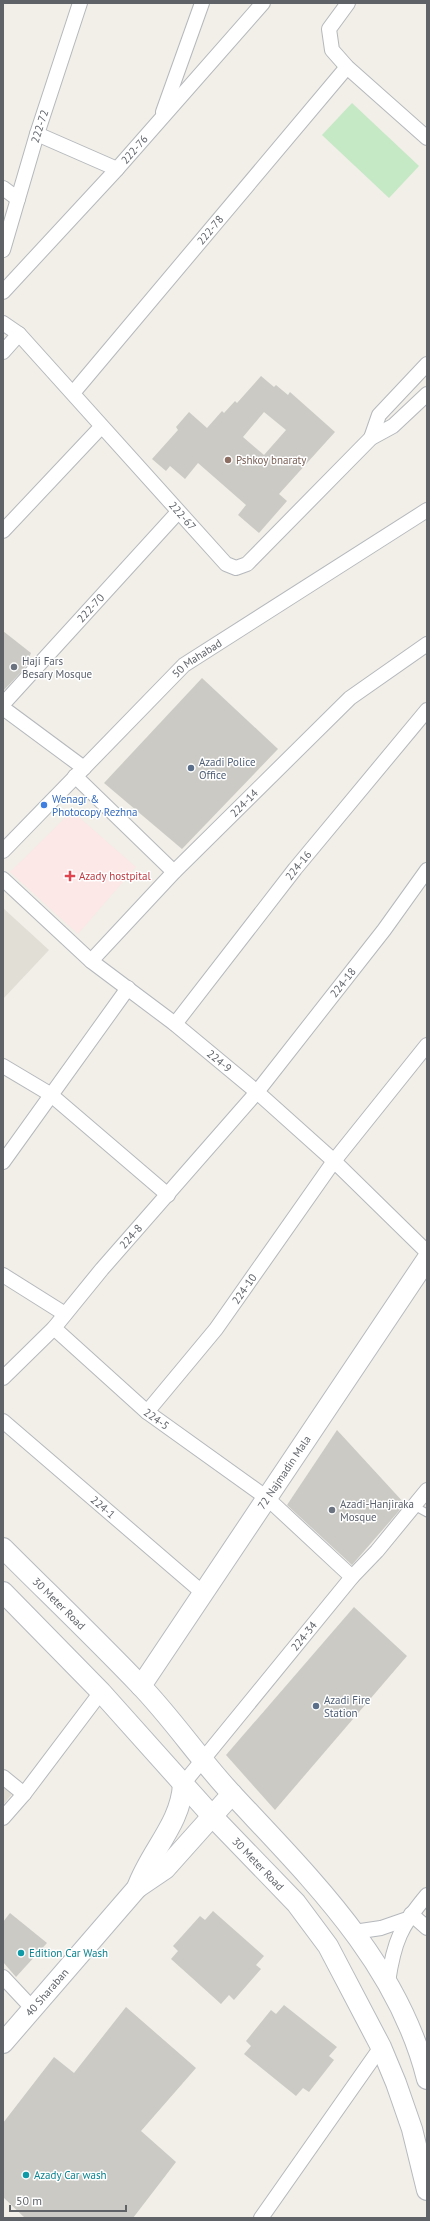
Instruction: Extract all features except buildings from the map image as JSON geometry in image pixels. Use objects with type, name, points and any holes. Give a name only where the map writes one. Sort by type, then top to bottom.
[{"type":"main road","name":"72 Najmadin Mala","points":[[140,1686],[427,1259]]},
{"type":"main road","name":"30 Meter Road","points":[[3,1548],[140,1686],[232,1794],[278,1841],[354,1932],[388,1982],[414,2035],[427,2079]]},
{"type":"main road","name":"30 Meter Road","points":[[3,1592],[101,1692],[212,1816],[296,1903],[328,1946],[381,2046],[412,2129],[427,2189]]},
{"type":"main road","name":"40 Sharaban","points":[[137,1888],[146,1868],[176,1816],[180,1806],[183,1784]]},
{"type":"main road","name":"40 Sharaban","points":[[3,2043],[137,1888],[165,1869],[232,1794]]},
{"type":"street","name":"222-72","points":[[3,250],[80,3]]},
{"type":"street","points":[[160,120],[202,3]]},
{"type":"street","name":"222-76","points":[[3,292],[117,169],[263,3]]},
{"type":"street","points":[[348,3],[329,29],[332,50],[347,67],[427,138]]},
{"type":"street","name":"222-78","points":[[73,393],[347,67]]},
{"type":"street","points":[[38,134],[117,169]]},
{"type":"street","points":[[3,188],[18,198]]},
{"type":"street","name":"222-67","points":[[3,323],[19,334],[73,393],[101,427],[226,564],[236,568],[247,564],[371,438]]},
{"type":"street","points":[[3,352],[19,334]]},
{"type":"street","points":[[371,438],[380,415],[427,364]]},
{"type":"street","points":[[371,438],[393,426],[427,394]]},
{"type":"street","points":[[3,531],[101,427]]},
{"type":"street","name":"50 Mahabad","points":[[3,851],[184,665],[427,510]]},
{"type":"street","name":"222-70","points":[[3,704],[178,512]]},
{"type":"street","name":"224-14","points":[[91,961],[174,872],[350,698],[427,644]]},
{"type":"street","points":[[3,708],[80,772],[174,872]]},
{"type":"street","name":"224-16","points":[[175,1024],[295,869],[427,710]]},
{"type":"street","name":"224-18","points":[[257,1092],[341,986],[427,870]]},
{"type":"street","name":"224-9","points":[[3,879],[91,961],[175,1024],[257,1092],[334,1162],[427,1252]]},
{"type":"street","points":[[3,1162],[50,1094],[128,988]]},
{"type":"street","name":"224-10","points":[[147,1412],[216,1329],[334,1162],[427,1045]]},
{"type":"street","points":[[3,1066],[50,1094],[168,1195]]},
{"type":"street","name":"224-8","points":[[3,1378],[54,1328],[257,1092]]},
{"type":"street","points":[[3,1275],[65,1314]]},
{"type":"street","name":"224-5","points":[[54,1328],[147,1412],[267,1498],[352,1577]]},
{"type":"street","name":"224-1","points":[[3,1421],[203,1593]]},
{"type":"street","name":"224-34","points":[[183,1784],[352,1577],[377,1551],[427,1490]]},
{"type":"street","points":[[3,1818],[24,1794],[101,1692]]},
{"type":"street","points":[[3,1777],[24,1794]]},
{"type":"street","points":[[388,1982],[394,1950],[409,1917],[427,1895]]},
{"type":"street","points":[[354,1932],[381,1928],[409,1917]]},
{"type":"street","points":[[409,1917],[427,1928]]},
{"type":"street","points":[[3,1977],[33,2009]]},
{"type":"street","points":[[261,2218],[381,2046]]},
{"type":"lane","points":[[414,1506],[427,1513]]},
{"type":"shaded area","points":[[72,811],[136,867],[78,934],[10,872]]},
{"type":"shaded area","points":[[3,908],[49,950],[3,999]]},
{"type":"shaded area","points":[[3,1786],[12,1794],[3,1805]]},
{"type":"green space","points":[[352,103],[419,166],[389,198],[322,135]]},
{"type":"place","name":"Pshkoy bnaraty","points":[[228,460]]},
{"type":"place","name":"Haji Fars Besary Mosque","points":[[14,667]]},
{"type":"place","name":"Azadi Police Office","points":[[191,768]]},
{"type":"place","name":"Wenagr & Photocopy Rezhna","points":[[44,805]]},
{"type":"place","name":"Azady hostpital","points":[[70,876]]},
{"type":"place","name":"Azadi-Hanjiraka Mosque","points":[[332,1510]]},
{"type":"place","name":"Azadi Fire Station","points":[[316,1706]]},
{"type":"place","name":"Edition Car Wash","points":[[21,1953]]},
{"type":"place","name":"Azady Car wash","points":[[26,2175]]}]
